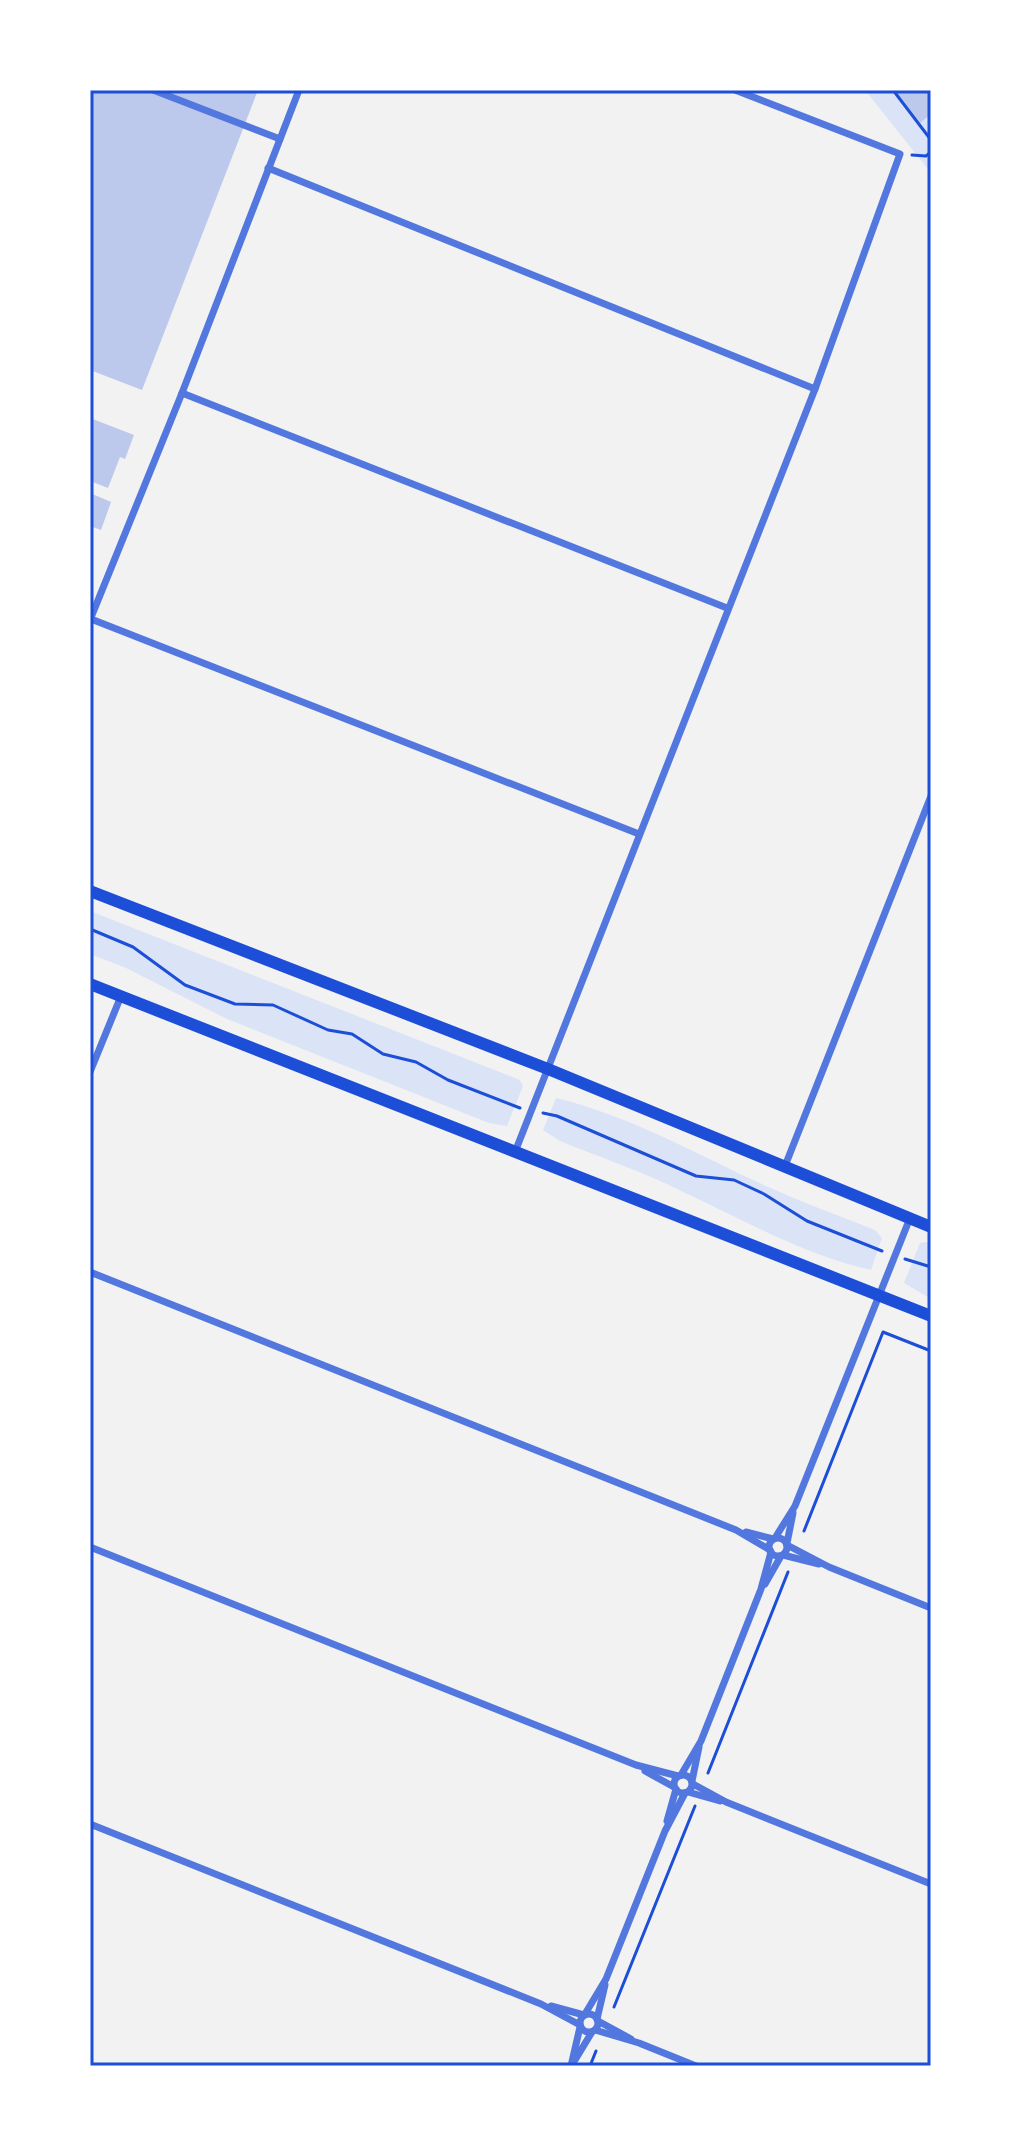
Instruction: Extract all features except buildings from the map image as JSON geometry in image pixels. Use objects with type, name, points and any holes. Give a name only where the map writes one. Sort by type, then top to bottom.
[{"type":"highway","points":[[90,891],[548,1069],[931,1227]]},
{"type":"highway","points":[[90,984],[514,1154],[931,1316]]},
{"type":"street","points":[[153,90],[280,139]]},
{"type":"street","points":[[299,90],[90,620],[639,834]]},
{"type":"street","points":[[514,1154],[815,389],[900,154],[735,90]]},
{"type":"street","points":[[268,168],[815,389]]},
{"type":"street","points":[[182,393],[727,608]]},
{"type":"street","points":[[785,1166],[931,796]]},
{"type":"street","points":[[90,1072],[121,996]]},
{"type":"street","points":[[761,1589],[787,1544],[795,1506],[910,1218]]},
{"type":"street","points":[[90,1272],[736,1530],[783,1539],[829,1567],[931,1608]]},
{"type":"street","points":[[571,2066],[580,2026],[606,1979],[665,1831],[692,1782],[701,1741],[761,1589],[774,1539],[795,1506]]},
{"type":"street","points":[[736,1530],[770,1551],[829,1567]]},
{"type":"street","points":[[90,1547],[636,1765],[687,1775],[692,1782],[726,1802],[931,1884]]},
{"type":"street","points":[[665,1831],[675,1788],[701,1741]]},
{"type":"street","points":[[636,1765],[686,1793],[726,1802]]},
{"type":"street","points":[[90,1824],[541,2004],[586,2032],[639,2043]]},
{"type":"street","points":[[571,2066],[596,2032],[606,1979]]},
{"type":"street","points":[[541,2004],[593,2015],[639,2043],[696,2066]]},
{"type":"path","points":[[893,90],[931,140]]},
{"type":"path","points":[[900,154],[926,156],[931,152]]},
{"type":"path","points":[[90,929],[133,947],[185,985],[235,1004],[273,1005],[328,1030],[352,1034],[383,1054],[416,1062],[448,1080],[511,1107],[557,1116],[696,1176],[734,1180],[764,1194],[807,1221],[931,1267]]},
{"type":"path","points":[[797,1549],[883,1332],[931,1351]]},
{"type":"path","points":[[702,1788],[793,1558]]},
{"type":"path","points":[[607,2025],[698,1796]]},
{"type":"path","points":[[590,2066],[596,2032]]},
{"type":"shaded area","points":[[865,90],[931,90],[931,173]]},
{"type":"shaded area","points":[[90,911],[520,1080],[523,1086],[507,1126],[489,1123],[227,1019],[126,968],[90,954]]},
{"type":"shaded area","points":[[556,1098],[637,1125],[779,1192],[875,1230],[882,1238],[871,1270],[797,1246],[650,1177],[560,1141],[543,1130]]},
{"type":"shaded area","points":[[920,1243],[931,1243],[931,1299],[904,1283]]}]
